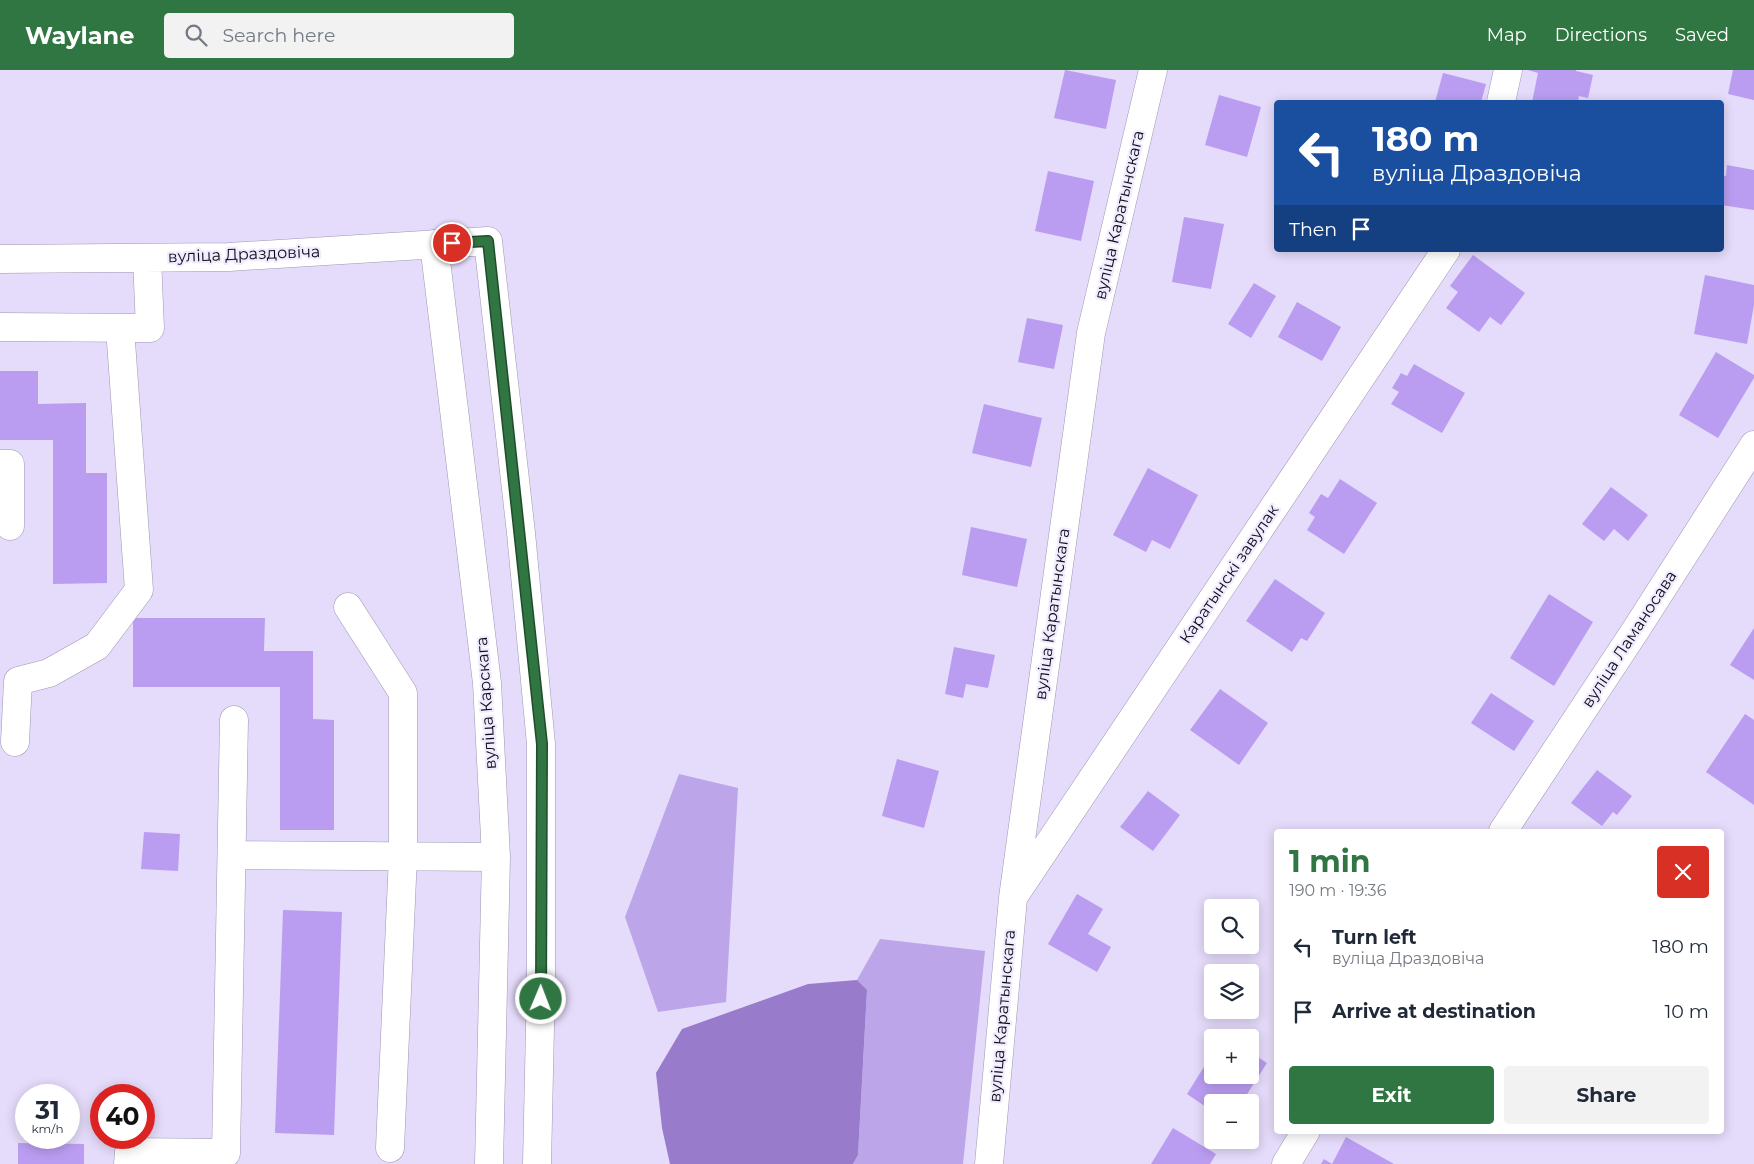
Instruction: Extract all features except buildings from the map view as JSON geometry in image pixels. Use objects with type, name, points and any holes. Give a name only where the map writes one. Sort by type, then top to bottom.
[{"type":"street","name":"вуліца Каратынскага","points":[[989,1164],[1012,898],[1091,333],[1153,70]]},
{"type":"street","points":[[1501,100],[1508,70]]},
{"type":"street","name":"вуліца Драздовіча","points":[[0,259],[229,257],[488,241],[542,744],[541,981],[537,1164]]},
{"type":"street","name":"вуліца Карскага","points":[[434,244],[487,683],[496,857],[489,1164]]},
{"type":"street","name":"Каратынскі завулак","points":[[1012,898],[1445,252]]},
{"type":"street","points":[[0,327],[150,328],[147,258]]},
{"type":"street","points":[[15,742],[18,681],[49,673],[97,646],[139,590],[120,328]]},
{"type":"street","name":"вуліца Ламаносава","points":[[1504,829],[1638,628],[1754,446]]},
{"type":"street","points":[[0,464],[10,464],[10,526]]},
{"type":"street","points":[[348,607],[403,693],[403,856],[390,1148]]},
{"type":"street","points":[[128,1164],[129,1152],[226,1152],[234,720]]},
{"type":"street","points":[[232,855],[496,857]]},
{"type":"street","points":[[1286,1164],[1304,1134]]},
{"type":"shaded area","points":[[679,774],[738,788],[726,1002],[658,1012],[625,917]]},
{"type":"shaded area","points":[[880,939],[985,951],[963,1164],[853,1164],[858,1155],[867,991],[857,980]]},
{"type":"shaded area","points":[[857,980],[867,990],[858,1155],[853,1164],[670,1164],[662,1128],[656,1073],[682,1029],[808,984]]},
{"type":"route","points":[[452,243],[488,241],[542,744],[541,999]]}]
